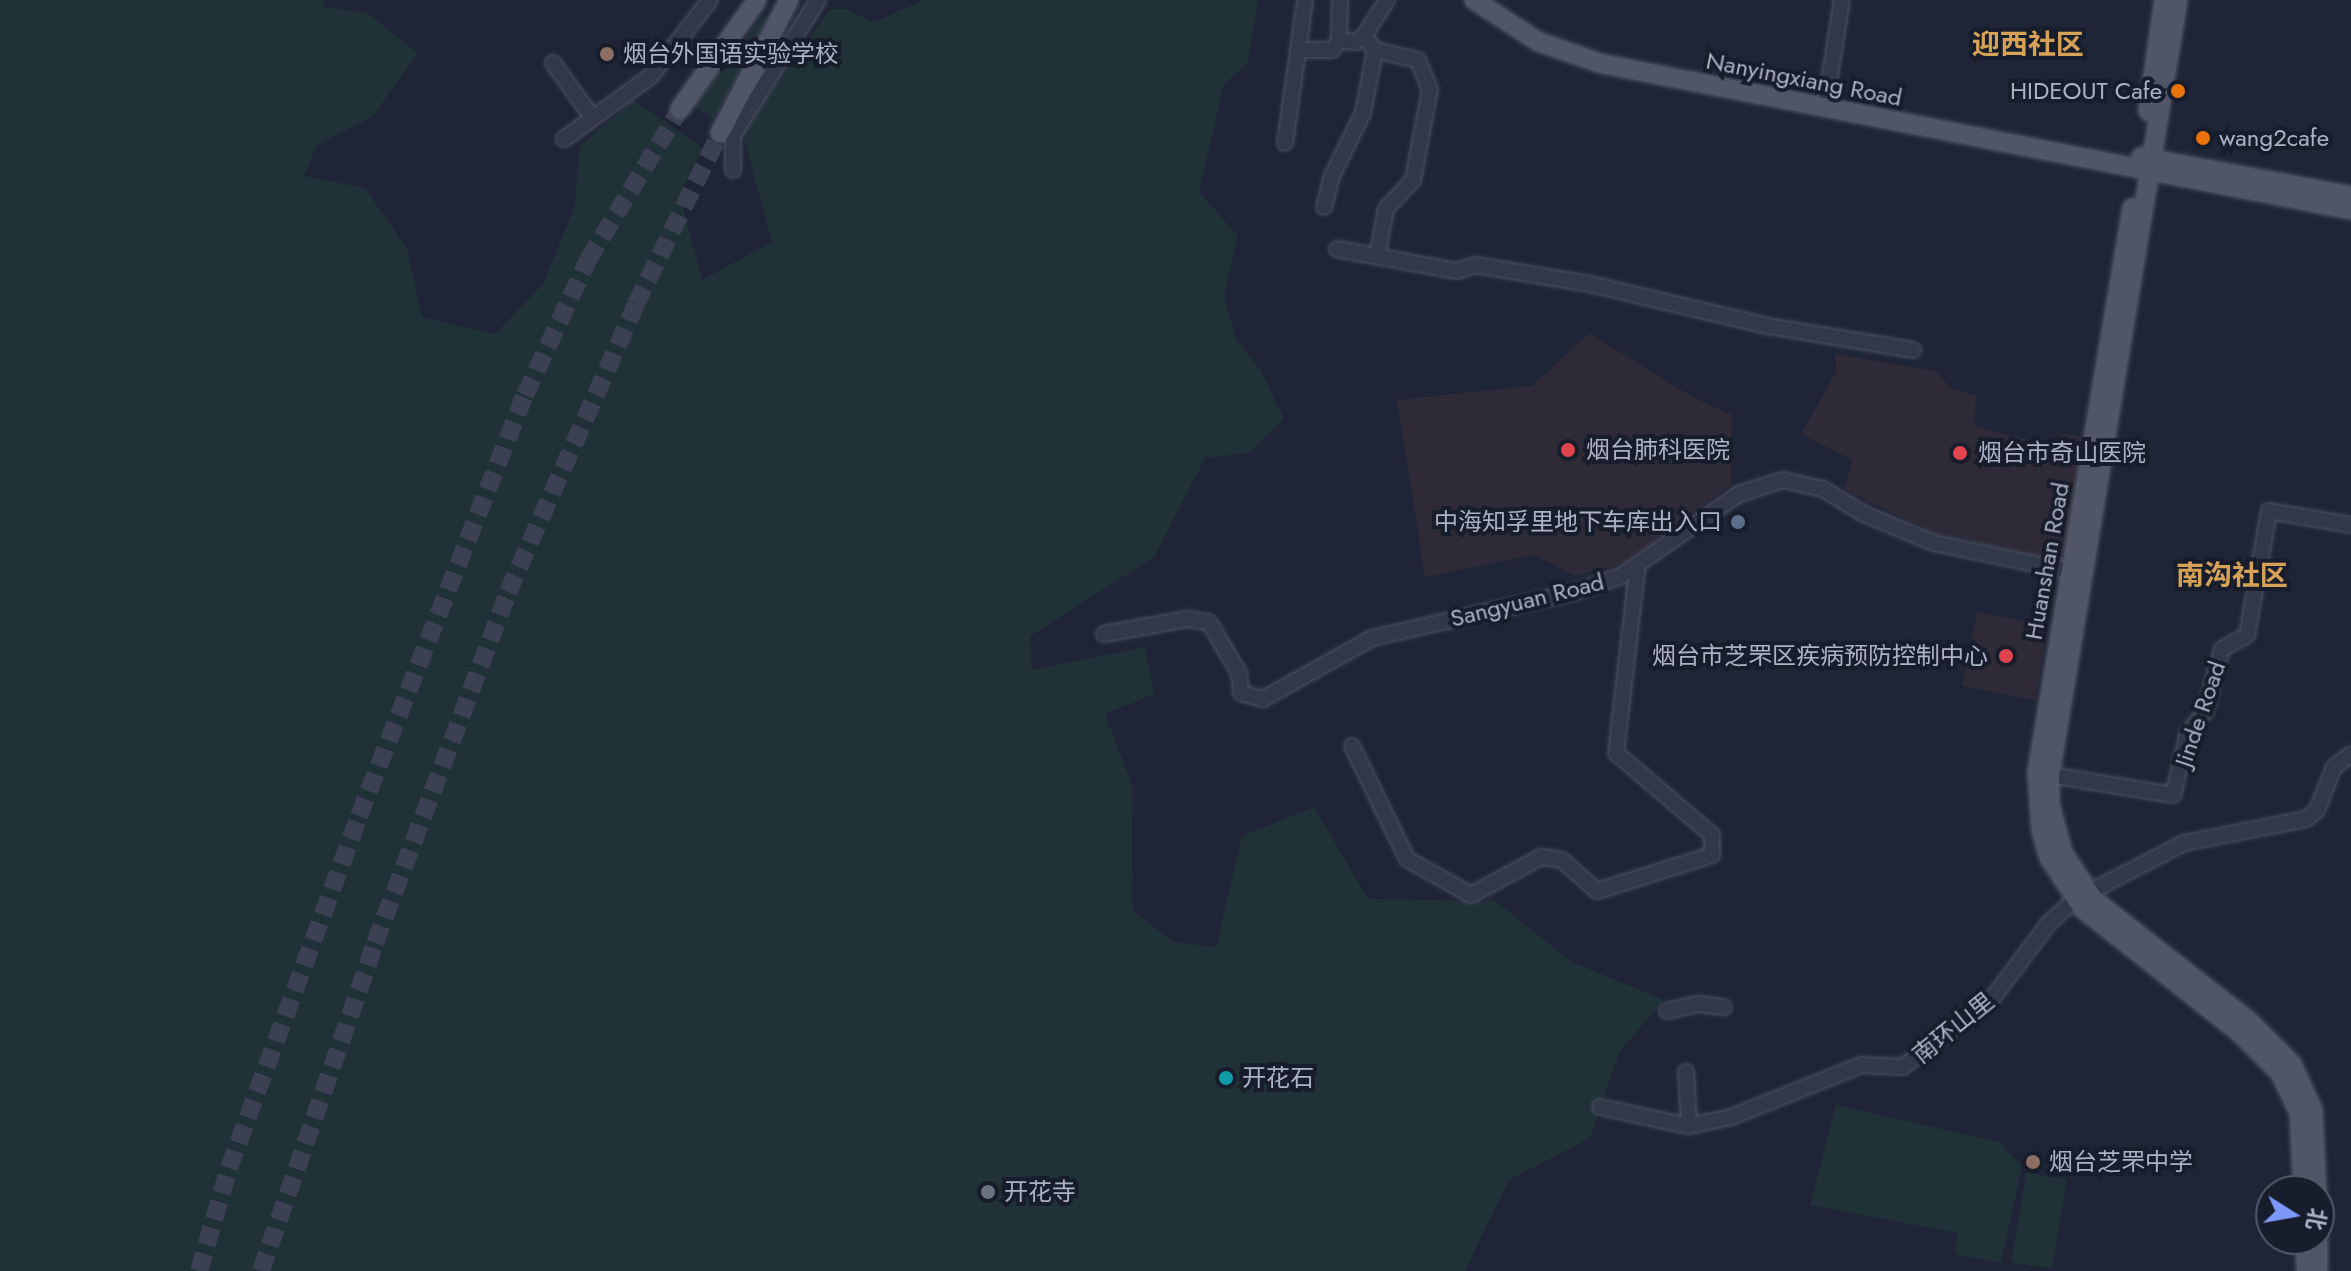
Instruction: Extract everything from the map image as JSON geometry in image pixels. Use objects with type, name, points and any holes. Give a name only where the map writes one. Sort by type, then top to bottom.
[{"type":"main road","points":[[680,109],[757,0]]},
{"type":"main road","points":[[720,133],[789,0]]},
{"type":"main road","name":"Nanyingxiang Road","points":[[1474,0],[1511,28],[1580,58],[2146,164]]},
{"type":"main road","name":"Nanyingxiang Road","points":[[1491,0],[1541,31],[1583,47],[1826,103]]},
{"type":"main road","name":"Huanshan Road","points":[[2164,0],[2146,164],[2050,775],[2054,827],[2082,896],[2249,1021],[2292,1064],[2313,1110],[2316,1175]]},
{"type":"main road","name":"Huanshan Road","points":[[2178,0],[2069,571],[2036,790],[2049,858],[2082,896],[2110,936],[2239,1032],[2280,1073],[2299,1113],[2302,1175]]},
{"type":"main road","points":[[2146,164],[2351,196]]},
{"type":"main road","points":[[2146,164],[2351,210]]},
{"type":"street","points":[[564,139],[651,76],[710,0]]},
{"type":"street","points":[[733,170],[733,135],[823,0]]},
{"type":"street","points":[[1285,143],[1305,0]]},
{"type":"street","points":[[1339,41],[1340,0]]},
{"type":"street","points":[[1298,50],[1318,54],[1339,41],[1364,36],[1387,0]]},
{"type":"street","points":[[1826,103],[1842,0]]},
{"type":"street","points":[[1364,36],[1375,50],[1418,60],[1430,89],[1413,180],[1386,209],[1377,256]]},
{"type":"street","points":[[1324,207],[1331,178],[1363,113],[1375,50]]},
{"type":"street","points":[[553,63],[593,118]]},
{"type":"street","points":[[1337,249],[1457,271],[1475,265],[1576,282],[1768,326],[1913,350]]},
{"type":"street","name":"Sangyuan Road","points":[[1104,634],[1187,619],[1209,622],[1239,673],[1241,693],[1263,699],[1372,638],[1575,592],[1638,564],[1739,494],[1783,480],[1823,489],[1864,514],[1934,543],[2069,571]]},
{"type":"street","name":"Jinde Road","points":[[2050,775],[2173,795],[2188,733],[2205,712],[2222,649],[2247,635],[2269,511],[2351,525]]},
{"type":"street","points":[[1352,746],[1407,859],[1471,895],[1541,857],[1562,860],[1597,891],[1712,855],[1712,835],[1616,753],[1638,564]]},
{"type":"street","name":"南环山里","points":[[1689,1126],[1731,1117],[1862,1065],[1903,1067],[1994,996],[2049,923],[2082,896],[2184,843],[2306,819],[2317,810],[2334,767],[2351,754]]},
{"type":"street","points":[[1667,1011],[1698,1004],[1724,1007]]},
{"type":"street","points":[[1600,1107],[1689,1126],[1686,1072]]},
{"type":"shaded area","points":[[0,0],[324,0],[323,7],[367,13],[418,53],[372,117],[317,145],[304,176],[365,188],[407,249],[422,317],[495,334],[543,284],[575,206],[579,147],[633,100],[703,148],[680,195],[702,280],[772,242],[742,132],[830,9],[846,9],[874,22],[923,0],[1258,0],[1248,63],[1224,84],[1199,192],[1238,236],[1224,296],[1236,339],[1261,371],[1284,419],[1249,453],[1205,458],[1154,557],[1030,636],[1032,670],[1145,647],[1154,694],[1105,714],[1132,785],[1133,911],[1174,942],[1216,947],[1242,836],[1314,807],[1368,899],[1495,901],[1572,962],[1664,1000],[1620,1051],[1590,1138],[1509,1180],[1465,1271],[0,1271]]},
{"type":"shaded area","points":[[762,16],[768,18],[714,119],[694,106]]},
{"type":"shaded area","name":"烟台肺科医院","points":[[1589,333],[1694,398],[1732,415],[1731,485],[1623,564],[1575,576],[1534,555],[1425,577],[1397,400],[1532,386]]},
{"type":"shaded area","name":"烟台市奇山医院","points":[[1835,354],[1935,371],[1951,388],[1976,396],[1974,426],[2052,446],[2061,434],[2084,437],[2062,562],[1935,533],[1844,490],[1853,460],[1801,434],[1836,372]]},
{"type":"shaded area","name":"烟台市芝罘区疾病预防控制中心","points":[[1977,612],[2048,625],[2035,700],[1962,686]]},
{"type":"shaded area","points":[[1836,1105],[1999,1142],[2022,1166],[2001,1263],[1955,1254],[1958,1233],[1810,1205]]},
{"type":"shaded area","points":[[2026,1173],[2067,1179],[2052,1269],[2011,1262]]},
{"type":"tunnel","points":[[199,1271],[229,1168],[359,816],[525,395],[588,260],[680,109]]},
{"type":"tunnel","points":[[261,1271],[375,943],[508,592],[636,304],[720,133]]},
{"type":"place","name":"烟台外国语实验学校","points":[[607,54]]},
{"type":"place","name":"HIDEOUT Cafe","points":[[2178,91]]},
{"type":"place","name":"wang2cafe","points":[[2203,138]]},
{"type":"place","name":"烟台肺科医院","points":[[1568,450]]},
{"type":"place","name":"烟台市奇山医院","points":[[1960,453]]},
{"type":"place","name":"中海知孚里地下车库出入口","points":[[1738,522]]},
{"type":"place","name":"烟台市芝罘区疾病预防控制中心","points":[[2006,656]]},
{"type":"place","name":"开花石","points":[[1226,1078]]},
{"type":"place","name":"烟台芝罘中学","points":[[2033,1162]]},
{"type":"place","name":"开花寺","points":[[988,1192]]},
{"type":"district","name":"迎西社区","points":[[2028,45]]},
{"type":"district","name":"南沟社区","points":[[2232,576]]}]
